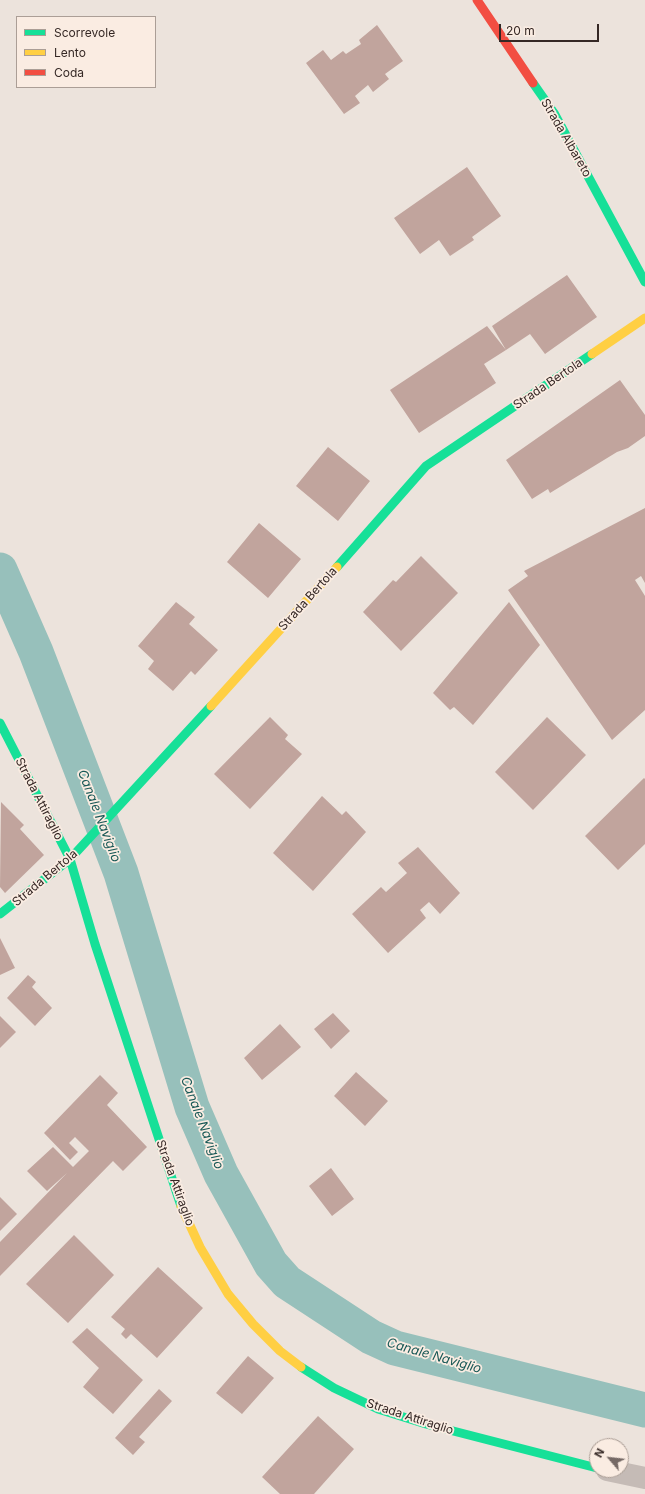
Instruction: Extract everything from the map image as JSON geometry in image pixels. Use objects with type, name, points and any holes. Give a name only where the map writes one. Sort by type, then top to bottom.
[{"type":"street","name":"Strada Albareto","points":[[477,0],[554,113],[645,282]]},
{"type":"street","name":"Strada Bertola","points":[[0,914],[70,859],[301,608],[426,466],[645,318]]},
{"type":"street","name":"Strada Attiraglio","points":[[0,723],[70,859],[97,951],[179,1201],[200,1247],[228,1294],[253,1324],[280,1352],[310,1374],[334,1388],[378,1409],[426,1424],[589,1466]]},
{"type":"street","points":[[629,1475],[645,1478]]},
{"type":"building","points":[[377,25],[403,61],[385,74],[389,79],[373,92],[368,85],[355,96],[360,103],[344,114],[306,63],[323,50],[331,60],[343,51],[346,54],[361,44],[359,40]]},
{"type":"building","points":[[467,167],[501,216],[472,237],[474,240],[450,256],[439,240],[420,254],[394,218]]},
{"type":"building","points":[[567,275],[597,317],[545,354],[530,334],[506,350],[492,326]]},
{"type":"building","points":[[487,326],[506,350],[484,364],[496,383],[419,433],[390,390]]},
{"type":"building","points":[[620,380],[645,415],[645,436],[628,448],[617,452],[550,493],[548,489],[532,499],[506,460]]},
{"type":"building","points":[[328,447],[370,481],[338,521],[296,486]]},
{"type":"building","points":[[645,508],[645,583],[641,576],[635,580],[645,596],[645,710],[612,740],[508,590],[528,576],[524,571]]},
{"type":"building","points":[[259,523],[301,559],[268,598],[227,562]]},
{"type":"building","points":[[421,556],[458,593],[401,651],[363,612],[393,580],[396,582]]},
{"type":"building","points":[[176,602],[195,617],[189,624],[218,650],[195,675],[191,671],[173,691],[148,669],[154,661],[138,646]]},
{"type":"building","points":[[509,602],[540,645],[473,725],[454,707],[450,710],[433,693]]},
{"type":"building","points":[[270,717],[288,735],[285,739],[302,754],[250,809],[214,774]]},
{"type":"building","points":[[547,717],[586,755],[533,810],[495,772]]},
{"type":"building","points":[[644,778],[645,844],[618,870],[585,836]]},
{"type":"building","points":[[322,796],[342,815],[346,811],[366,832],[313,891],[273,853]]},
{"type":"building","points":[[1,802],[24,825],[20,829],[44,855],[5,893],[0,887]]},
{"type":"building","points":[[418,847],[460,893],[440,914],[429,902],[420,910],[426,918],[388,953],[352,914],[381,887],[386,892],[407,873],[398,863]]},
{"type":"building","points":[[0,938],[15,968],[0,975]]},
{"type":"building","points":[[28,975],[36,982],[32,987],[52,1008],[35,1026],[7,998]]},
{"type":"building","points":[[333,1013],[350,1031],[331,1049],[314,1029]]},
{"type":"building","points":[[0,1016],[16,1032],[0,1048]]},
{"type":"building","points":[[280,1024],[301,1047],[262,1080],[244,1058]]},
{"type":"building","points":[[356,1072],[388,1101],[365,1126],[334,1096]]},
{"type":"building","points":[[100,1075],[118,1093],[107,1105],[147,1147],[123,1171],[113,1161],[0,1276],[0,1242],[67,1173],[47,1191],[27,1171],[53,1147],[73,1167],[89,1151],[75,1137],[69,1143],[78,1152],[70,1160],[44,1133]]},
{"type":"building","points":[[331,1168],[354,1199],[332,1216],[309,1186]]},
{"type":"building","points":[[0,1197],[17,1214],[0,1231]]},
{"type":"building","points":[[74,1235],[114,1275],[68,1323],[26,1284]]},
{"type":"building","points":[[158,1267],[203,1308],[157,1358],[131,1334],[126,1339],[121,1334],[125,1329],[111,1317]]},
{"type":"building","points":[[87,1328],[143,1380],[113,1414],[83,1387],[99,1368],[72,1342]]},
{"type":"building","points":[[248,1356],[274,1378],[242,1414],[216,1393]]},
{"type":"building","points":[[159,1389],[172,1401],[139,1437],[145,1442],[133,1455],[115,1438]]},
{"type":"building","points":[[318,1416],[354,1449],[314,1494],[280,1494],[262,1477]]},
{"type":"waterway","name":"Canale Naviglio","points":[[0,570],[36,652],[121,873],[192,1107],[221,1174],[271,1264],[287,1282],[371,1337],[395,1348],[645,1410]]},
{"type":"traffic: fast","points":[[533,83],[554,113],[645,282]]},
{"type":"traffic: fast","points":[[337,567],[426,466],[592,354]]},
{"type":"traffic: fast","points":[[0,914],[70,859],[211,706]]},
{"type":"traffic: fast","points":[[0,723],[70,859],[95,944],[181,1206]]},
{"type":"traffic: fast","points":[[301,1367],[334,1388],[378,1409],[426,1424],[589,1466]]},
{"type":"traffic: slow","points":[[592,354],[645,318]]},
{"type":"traffic: slow","points":[[211,706],[337,567]]},
{"type":"traffic: slow","points":[[181,1206],[200,1247],[228,1294],[253,1324],[280,1351],[301,1367]]},
{"type":"traffic: jam","points":[[477,0],[533,83]]}]
